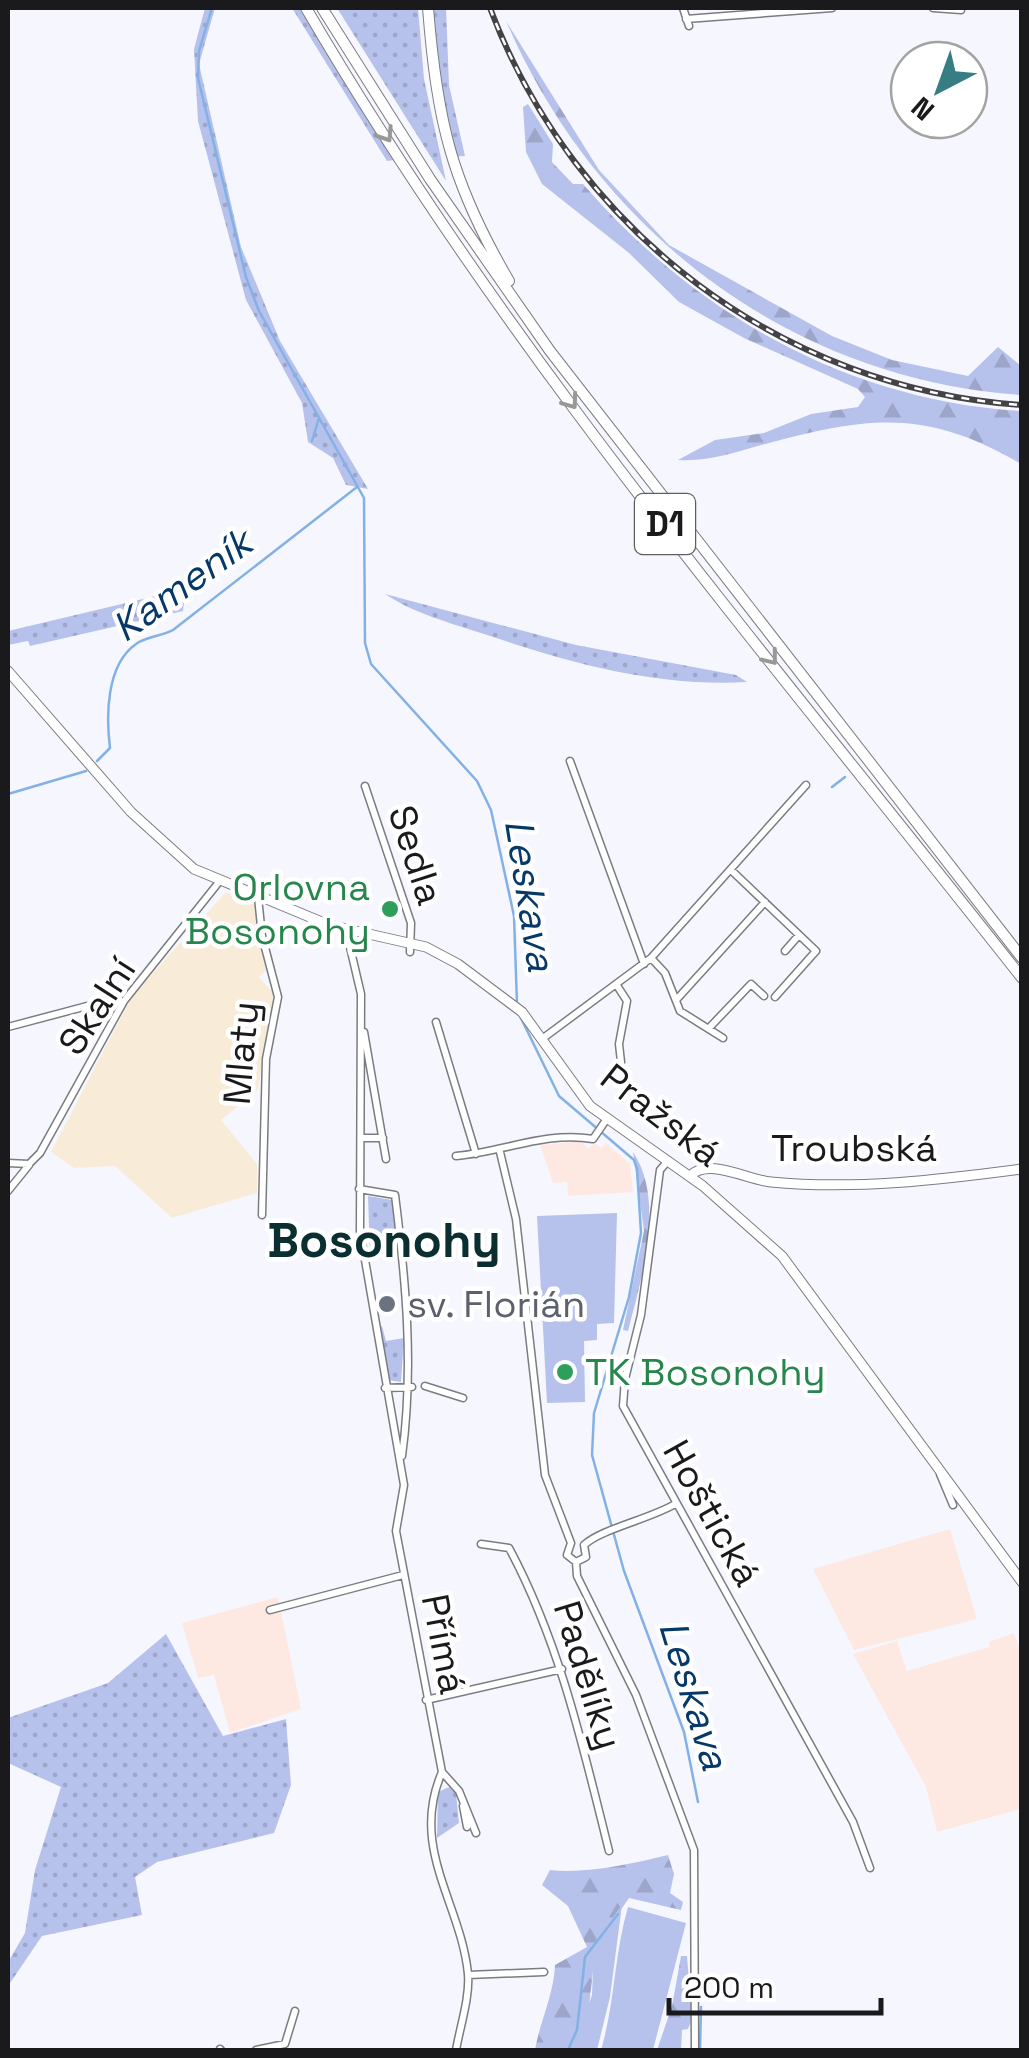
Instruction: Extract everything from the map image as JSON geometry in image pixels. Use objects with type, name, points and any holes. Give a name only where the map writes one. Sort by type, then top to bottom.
[{"type":"highway","name":"D1","points":[[302,8],[479,274],[589,427],[1022,978]]},
{"type":"highway","name":"D1","points":[[322,8],[430,178],[550,351],[1022,958]]},
{"type":"highway","points":[[428,8],[433,78],[448,157],[491,250],[550,351]]},
{"type":"main road","name":"Pražská","points":[[9,673],[159,840],[219,882],[346,930],[458,964],[505,996],[522,1012],[576,1091],[604,1124],[690,1176],[754,1227],[782,1256],[1022,1582]]},
{"type":"main road","name":"Troubská","points":[[690,1176],[708,1168],[774,1182],[871,1184],[1022,1169]]},
{"type":"street","points":[[682,8],[688,22],[832,8]]},
{"type":"street","points":[[932,8],[961,10]]},
{"type":"street","points":[[570,761],[647,961],[665,973],[688,1020],[710,1027],[723,1038]]},
{"type":"street","points":[[542,1039],[647,961],[806,785]]},
{"type":"street","name":"Sedla","points":[[366,786],[410,923],[409,946]]},
{"type":"street","points":[[731,870],[816,951],[774,997]]},
{"type":"street","name":"Skalní","points":[[8,1191],[49,1141],[122,1004],[219,882]]},
{"type":"street","name":"Mlaty","points":[[258,897],[262,936],[278,997],[266,1060],[262,1215]]},
{"type":"street","points":[[676,999],[765,902]]},
{"type":"street","points":[[346,930],[361,994],[360,1231],[400,1464]]},
{"type":"street","points":[[785,951],[799,934]]},
{"type":"street","points":[[616,984],[627,1001],[619,1044],[621,1062]]},
{"type":"street","points":[[710,1027],[751,984],[764,996]]},
{"type":"street","points":[[8,1027],[106,1001],[122,1004]]},
{"type":"street","points":[[436,1022],[476,1154]]},
{"type":"street","points":[[361,1026],[374,1077],[386,1158]]},
{"type":"street","points":[[361,1078],[374,1077]]},
{"type":"street","points":[[456,1156],[500,1152],[562,1134],[592,1140],[604,1124]]},
{"type":"street","points":[[360,1138],[383,1138]]},
{"type":"street","points":[[500,1152],[512,1200],[546,1475],[571,1543],[567,1555],[576,1562]]},
{"type":"street","name":"Hoštická","points":[[667,1162],[660,1170],[642,1316],[622,1393],[627,1419],[853,1822],[870,1868]]},
{"type":"street","points":[[8,1164],[29,1164]]},
{"type":"street","points":[[359,1190],[395,1195],[407,1290],[410,1387],[400,1464]]},
{"type":"street","points":[[425,1386],[463,1398]]},
{"type":"street","points":[[385,1388],[410,1387]]},
{"type":"street","name":"Přímá","points":[[400,1464],[402,1502],[396,1531],[426,1700],[442,1772],[459,1791],[476,1833]]},
{"type":"street","name":"Pražská","points":[[940,1469],[943,1488],[952,1504]]},
{"type":"street","points":[[571,1543],[584,1545],[675,1504]]},
{"type":"street","name":"Padělíky","points":[[481,1544],[509,1548],[533,1593],[562,1669],[609,1851]]},
{"type":"street","points":[[576,1562],[586,1557],[584,1545]]},
{"type":"street","points":[[576,1562],[576,1576],[636,1695],[694,1850],[691,1916],[695,2050]]},
{"type":"street","points":[[270,1610],[403,1576]]},
{"type":"street","points":[[426,1700],[562,1669]]},
{"type":"street","points":[[442,1772],[434,1790],[431,1846],[468,1975],[456,2050]]},
{"type":"street","name":"Přímá","points":[[459,1791],[467,1828]]},
{"type":"street","points":[[468,1975],[544,1972]]},
{"type":"street","points":[[256,2050],[286,2044],[295,2011]]},
{"type":"shaded area","points":[[226,892],[255,903],[266,970],[259,977],[274,994],[258,1090],[221,1120],[257,1164],[257,1193],[172,1218],[115,1166],[74,1168],[51,1152],[132,996]]},
{"type":"shaded area","points":[[582,1141],[588,1149],[595,1143],[601,1148],[606,1143],[630,1164],[633,1192],[568,1196],[567,1182],[553,1183],[540,1145]]},
{"type":"shaded area","points":[[950,1529],[977,1619],[854,1650],[813,1569]]},
{"type":"shaded area","points":[[278,1597],[301,1709],[230,1733],[214,1675],[198,1678],[182,1623]]},
{"type":"shaded area","points":[[1014,1633],[1022,1655],[1021,1809],[937,1832],[926,1787],[853,1654],[897,1641],[907,1671],[989,1647],[989,1642]]},
{"type":"green space","points":[[205,8],[215,8],[199,64],[241,247],[280,341],[368,489],[346,485],[333,458],[308,442],[302,403],[246,300],[198,121],[194,49]]},
{"type":"green space","points":[[292,8],[299,8],[403,159],[387,161]]},
{"type":"green space","points":[[337,8],[418,8],[424,79],[446,181]]},
{"type":"green space","points":[[428,8],[446,8],[449,85],[465,156],[448,157]]},
{"type":"green space","points":[[506,21],[599,170],[669,245],[592,166],[544,97]]},
{"type":"green space","points":[[528,104],[553,144],[552,162],[573,184],[583,184],[627,231],[675,273],[726,310],[836,369],[895,389],[957,403],[1021,411],[1021,464],[956,434],[898,423],[838,427],[713,458],[678,460],[715,440],[764,433],[811,414],[858,407],[865,397],[858,389],[744,338],[679,302],[629,253],[542,184],[526,152],[523,107]]},
{"type":"green space","points":[[669,245],[832,336],[892,360],[968,376],[998,347],[1021,366],[1021,395],[936,383],[856,359],[780,325],[711,281]]},
{"type":"green space","points":[[185,589],[183,611],[30,646],[28,641],[8,645],[8,631]]},
{"type":"green space","points":[[385,594],[576,645],[736,675],[747,682],[679,681],[613,671],[433,617]]},
{"type":"green space","points":[[633,1152],[643,1172],[649,1217],[644,1265],[628,1331],[623,1330],[644,1231]]},
{"type":"green space","points":[[368,1196],[392,1200],[399,1249],[370,1255]]},
{"type":"green space","points":[[617,1213],[614,1323],[597,1324],[597,1340],[584,1341],[585,1402],[547,1403],[537,1216]]},
{"type":"green space","points":[[382,1326],[386,1341],[404,1338],[401,1382],[388,1380],[378,1327]]},
{"type":"green space","points":[[166,1634],[223,1736],[286,1719],[291,1785],[274,1833],[157,1862],[135,1877],[142,1915],[42,1936],[8,1986],[8,1962],[25,1933],[35,1870],[61,1787],[8,1763],[8,1718],[108,1683]]},
{"type":"green space","points":[[449,1787],[456,1793],[459,1823],[437,1838],[438,1792]]},
{"type":"green space","points":[[668,1855],[674,1874],[670,1893],[683,1902],[681,1910],[629,1898],[596,1946],[588,2014],[572,2050],[535,2050],[555,1965],[587,1947],[568,1906],[542,1885],[550,1870],[593,1869]]},
{"type":"green space","points":[[622,1905],[610,1997],[597,2050],[572,2050],[592,1995],[594,1943]]},
{"type":"green space","points":[[628,1907],[686,1923],[653,2050],[601,2050],[609,2015]]},
{"type":"green space","points":[[681,1956],[687,1956],[692,2019],[688,2029],[682,2030],[681,2050],[657,2050],[672,2006]]},
{"type":"waterway","name":"Leskava","points":[[212,8],[199,51],[198,78],[246,277],[259,311],[364,498],[365,643],[371,664],[477,781],[491,810],[514,916],[517,1004]]},
{"type":"waterway","points":[[312,441],[319,418]]},
{"type":"waterway","name":"Kameník","points":[[97,761],[110,748],[110,692],[126,653],[140,642],[173,630],[357,487]]},
{"type":"waterway","points":[[8,794],[86,771]]},
{"type":"waterway","points":[[832,787],[845,777]]},
{"type":"waterway","name":"Leskava","points":[[518,1012],[559,1096],[634,1160],[637,1169],[641,1233],[629,1297],[594,1413],[592,1455],[624,1571],[684,1732],[698,1802]]},
{"type":"waterway","points":[[568,2050],[577,2030],[585,1957],[618,1914]]},
{"type":"waterway","name":"Leskava","points":[[700,2050],[701,2007]]},
{"type":"railway","points":[[490,8],[527,88],[575,162],[632,227],[698,284],[770,331],[849,368],[934,392],[1022,405]]},
{"type":"place","name":"Orlovna Bosonohy","points":[[390,909]]},
{"type":"place","name":"sv. Florián","points":[[387,1304]]},
{"type":"place","name":"TK Bosonohy","points":[[565,1372]]},
{"type":"district","name":"Bosonohy","points":[[384,1240]]}]
